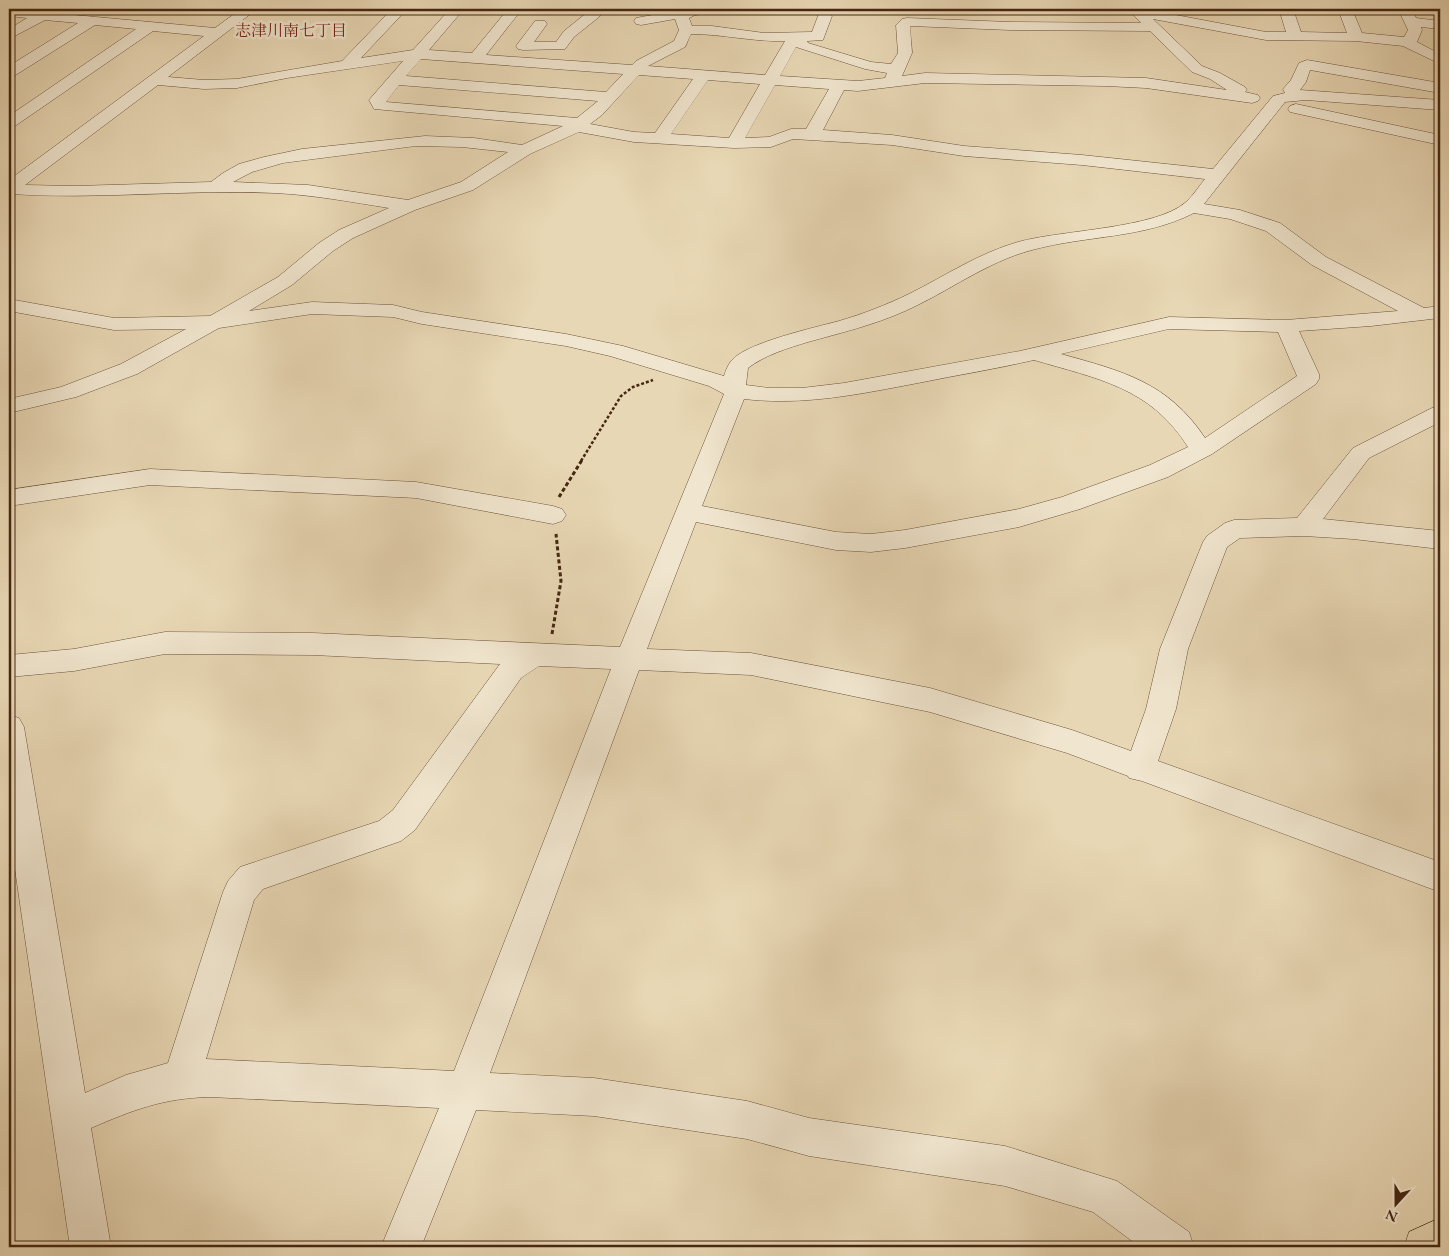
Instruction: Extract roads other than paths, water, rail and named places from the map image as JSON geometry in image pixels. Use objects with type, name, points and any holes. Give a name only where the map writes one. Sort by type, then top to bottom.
[{"type":"highway","points":[[1424,1247],[1440,1238]]},
{"type":"street","points":[[9,188],[250,9]]},
{"type":"street","points":[[347,64],[400,9]]},
{"type":"street","points":[[457,9],[377,100],[380,106],[578,124],[634,137],[661,137],[734,143],[771,142],[791,134],[812,134],[901,141],[964,151],[1082,160],[1218,175]]},
{"type":"street","points":[[475,59],[515,9]]},
{"type":"street","points":[[642,21],[678,17],[692,11],[716,9]]},
{"type":"street","points":[[678,17],[712,30],[764,37],[818,37],[825,16],[819,9]]},
{"type":"street","points":[[968,9],[976,24]]},
{"type":"street","points":[[1286,9],[1295,36]]},
{"type":"street","points":[[1345,9],[1356,37]]},
{"type":"street","points":[[1137,10],[1178,14],[1238,32],[1266,36],[1356,37],[1410,26],[1440,25]]},
{"type":"street","points":[[1137,10],[1197,69],[1215,76],[1252,98]]},
{"type":"street","points":[[9,12],[217,33]]},
{"type":"street","points":[[487,44],[560,46],[569,34],[594,14]]},
{"type":"street","points":[[154,80],[185,84],[237,84],[347,64],[417,54],[858,86],[894,75],[905,52],[904,23],[931,15],[963,30],[976,24],[1105,28],[1155,27]]},
{"type":"street","points":[[1041,15],[1050,27]]},
{"type":"street","points":[[9,35],[42,16]]},
{"type":"street","points":[[1235,16],[1238,32]]},
{"type":"street","points":[[678,17],[680,44]]},
{"type":"street","points":[[9,74],[91,21]]},
{"type":"street","points":[[523,46],[540,24]]},
{"type":"street","points":[[1410,26],[1440,34]]},
{"type":"street","points":[[1410,26],[1420,50],[1440,59]]},
{"type":"street","points":[[9,123],[149,27]]},
{"type":"street","points":[[1105,28],[1113,40]]},
{"type":"street","points":[[734,143],[795,36]]},
{"type":"street","points":[[795,36],[803,46],[894,75],[925,78],[1106,81],[1154,84],[1252,98],[1274,105],[1440,140]]},
{"type":"street","points":[[9,406],[68,392],[129,369],[285,281],[326,247],[346,234],[409,206],[467,186],[524,150],[578,124],[596,112],[641,64],[680,44],[699,46]]},
{"type":"street","points":[[747,49],[786,52]]},
{"type":"street","points":[[1294,95],[1292,89],[1298,82],[1304,66],[1307,65],[1384,76],[1440,88]]},
{"type":"street","points":[[661,137],[703,75]]},
{"type":"street","points":[[395,80],[610,97]]},
{"type":"street","points":[[812,134],[838,84]]},
{"type":"street","points":[[18,87],[56,91]]},
{"type":"street","points":[[401,1247],[465,1090],[630,659],[736,391],[733,377],[742,362],[785,343],[882,314],[978,266],[1021,247],[1044,241],[1138,229],[1178,216],[1192,207],[1280,99],[1294,95],[1440,105]]},
{"type":"street","points":[[215,188],[221,182],[246,169],[274,160],[393,142],[474,142],[524,150]]},
{"type":"street","points":[[9,188],[78,193],[267,188],[303,190],[409,206]]},
{"type":"street","points":[[1192,207],[1233,214],[1273,227],[1319,261],[1430,313]]},
{"type":"street","points":[[9,305],[114,324],[215,322],[312,308],[393,311],[566,340],[615,351],[717,381],[736,391],[769,395],[802,395],[853,388],[1032,353],[1169,322],[1286,326],[1371,320],[1430,313]]},
{"type":"street","points":[[687,512],[836,541],[871,542],[905,539],[1019,518],[1071,503],[1159,471],[1201,450],[1308,379],[1308,374],[1286,326]]},
{"type":"street","points":[[1032,353],[1126,381],[1149,394],[1171,410],[1186,427],[1201,450]]},
{"type":"street","points":[[1304,527],[1361,453],[1440,413]]},
{"type":"street","points":[[9,498],[150,477],[416,490],[554,515]]},
{"type":"street","points":[[1140,769],[1161,709],[1174,648],[1216,542],[1234,529],[1304,527],[1353,530],[1440,540]]},
{"type":"street","points":[[9,666],[74,660],[165,643],[313,644],[751,664],[930,700],[1072,742],[1140,769],[1336,837],[1440,877]]},
{"type":"street","points":[[180,1079],[240,892],[252,878],[390,831],[404,820],[511,670],[541,654]]},
{"type":"street","points":[[9,727],[90,1247]]},
{"type":"street","points":[[70,1118],[126,1094],[180,1079],[210,1078],[594,1097],[747,1120],[810,1137],[1005,1166],[1103,1195],[1174,1247]]},
{"type":"district","name":"志津川南七丁目","points":[[291,30]]}]
